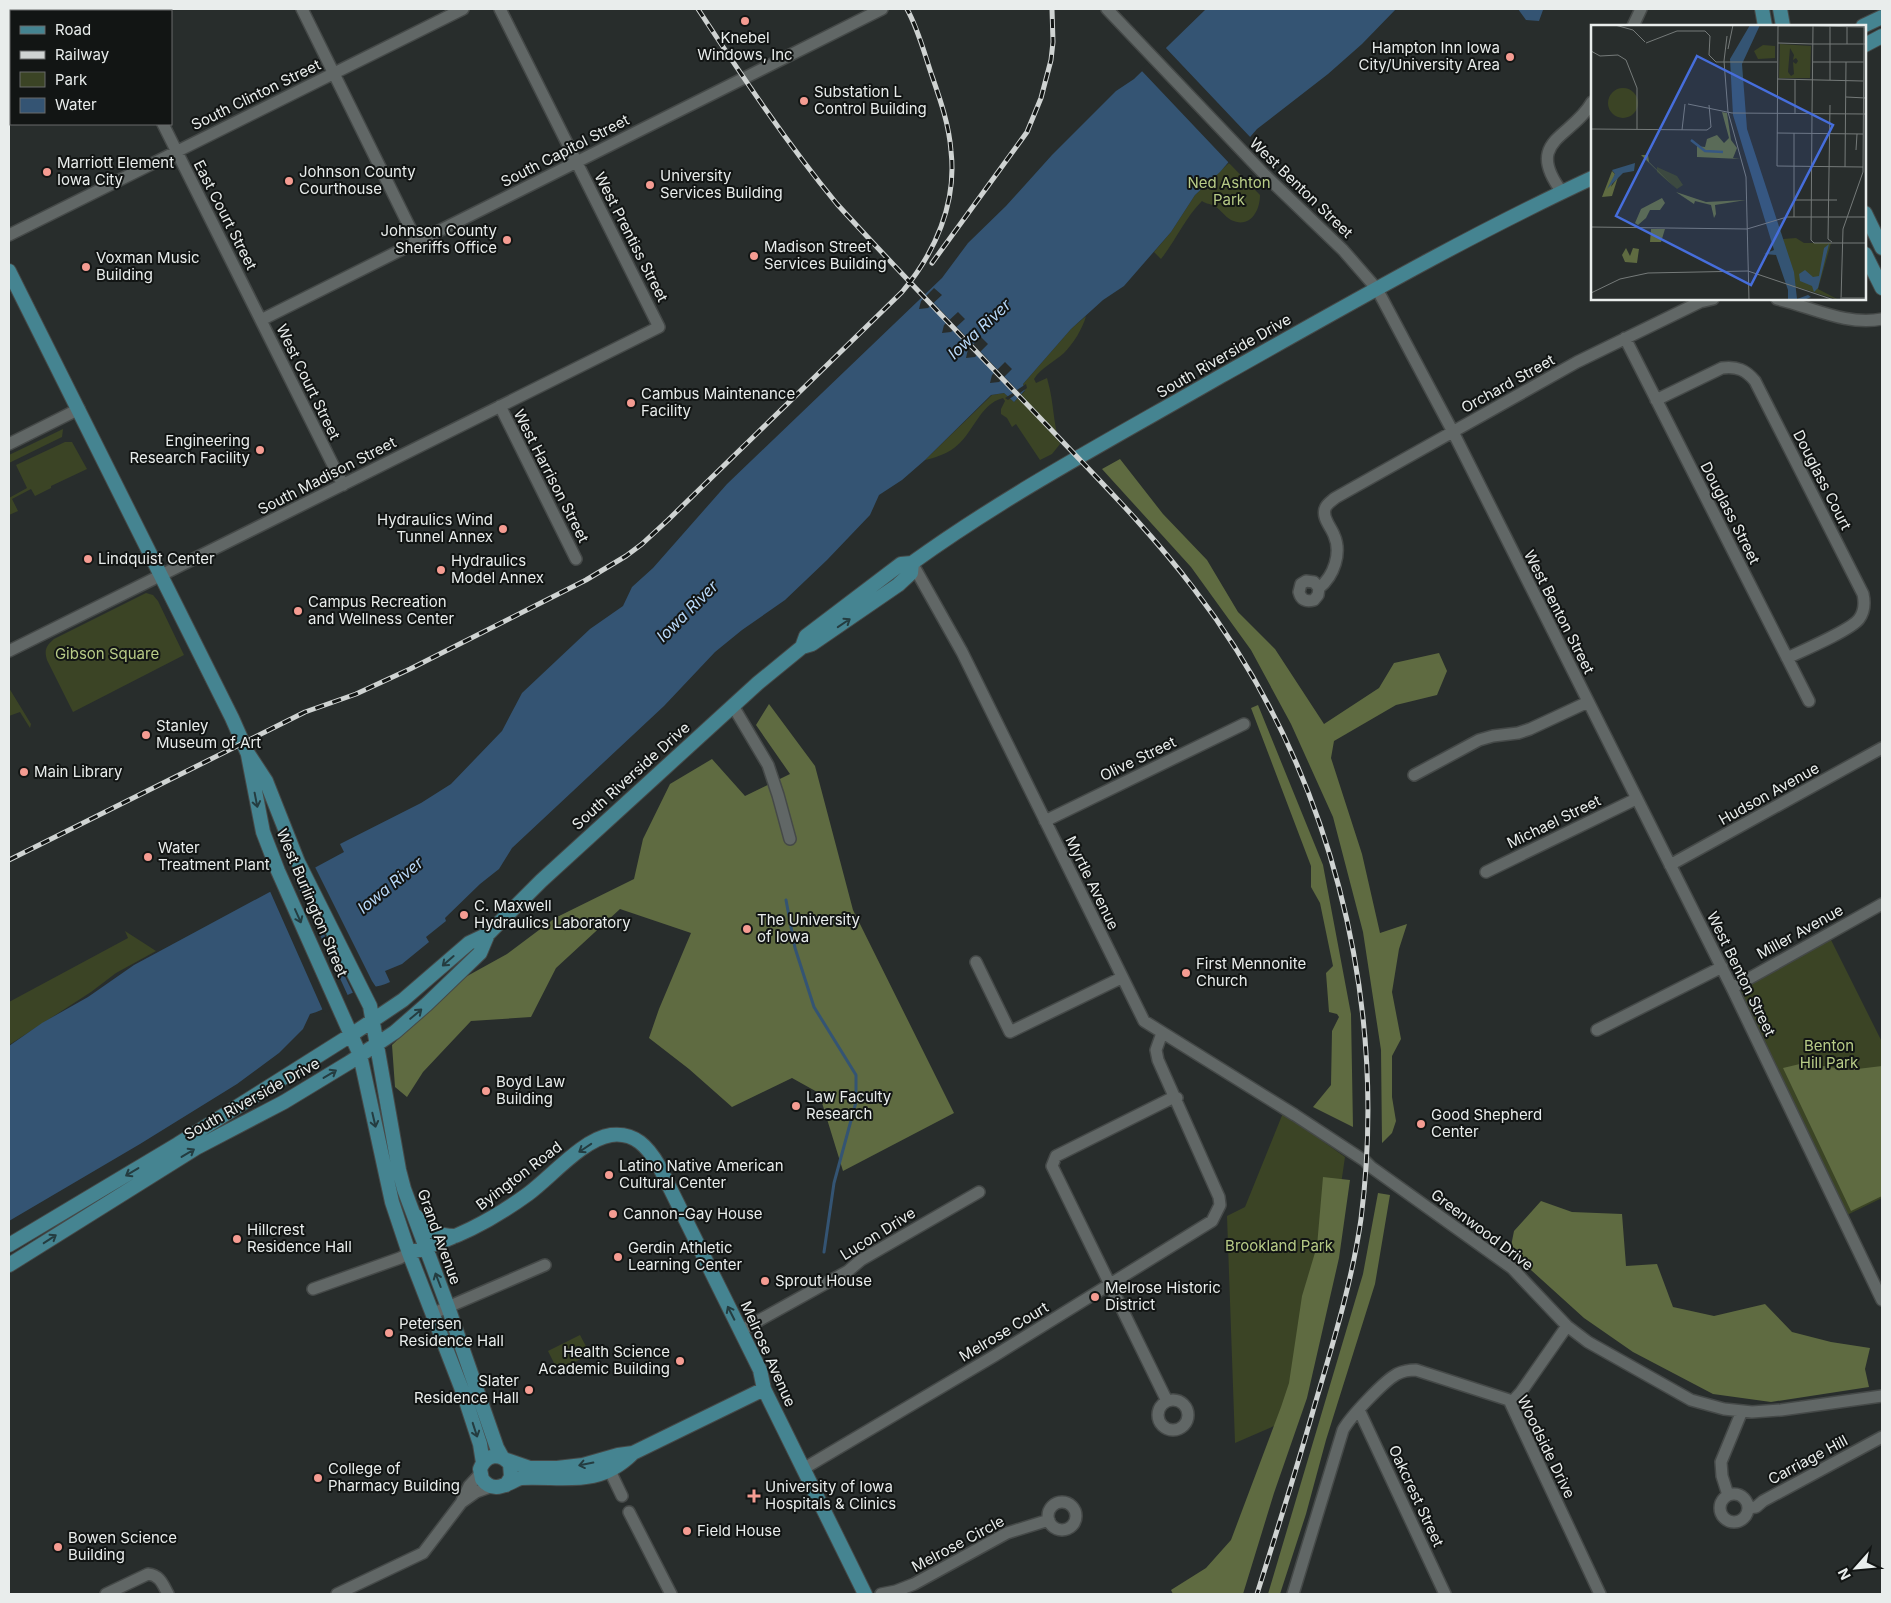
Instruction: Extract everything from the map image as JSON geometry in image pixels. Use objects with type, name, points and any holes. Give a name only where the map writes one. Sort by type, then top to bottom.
[{"type":"main road","points":[[1762,9],[1765,25]]},
{"type":"main road","points":[[1780,9],[1783,25]]},
{"type":"main road","points":[[1865,25],[1882,17]]},
{"type":"main road","points":[[1866,44],[1882,36]]},
{"type":"main road","name":"South Riverside Drive","points":[[1562,192],[1591,170]]},
{"type":"main road","name":"South Riverside Drive","points":[[9,1245],[178,1144],[351,1035],[402,1000],[469,943],[488,934],[545,877],[758,683],[802,647],[812,644],[898,585],[911,573],[912,563],[993,509],[1377,288],[1503,220],[1591,178]]},
{"type":"main road","points":[[1866,215],[1882,248]]},
{"type":"main road","points":[[1866,256],[1882,288]]},
{"type":"main road","name":"West Burlington Street","points":[[9,271],[79,409],[247,752],[266,782],[298,862],[365,997],[373,1020]]},
{"type":"main road","name":"West Burlington Street","points":[[247,752],[263,832],[278,871],[351,1035]]},
{"type":"main road","name":"South Riverside Drive","points":[[9,1265],[196,1148],[284,1102],[378,1044],[427,1004],[480,953],[488,934]]},
{"type":"main road","name":"Grand Avenue","points":[[373,1020],[399,1170],[408,1201],[448,1307],[497,1448],[505,1458]]},
{"type":"main road","name":"Grand Avenue","points":[[351,1035],[360,1055],[392,1202],[409,1253],[434,1313],[477,1434],[481,1468]]},
{"type":"main road","name":"Byington Road","points":[[409,1253],[458,1236],[479,1226],[523,1197],[566,1162],[601,1138],[618,1134],[630,1136]]},
{"type":"main road","name":"Melrose Avenue","points":[[630,1136],[646,1147],[658,1166],[760,1370],[764,1389],[865,1594]]},
{"type":"main road","points":[[408,1201],[417,1218],[427,1228],[444,1236],[458,1236]]},
{"type":"main road","points":[[633,1452],[622,1464],[610,1471],[582,1479],[521,1478],[499,1488],[490,1487],[485,1484],[481,1468],[492,1456],[505,1458],[530,1468],[558,1468],[583,1465],[633,1452],[764,1389]]},
{"type":"main road","points":[[505,1458],[510,1464],[512,1471],[510,1480],[506,1485]]},
{"type":"street","points":[[302,9],[417,242]]},
{"type":"street","name":"South Clinton Street","points":[[9,235],[463,9]]},
{"type":"street","name":"West Prentiss Street","points":[[500,9],[659,327]]},
{"type":"street","name":"South Capitol Street","points":[[261,320],[882,9]]},
{"type":"street","points":[[1633,25],[1641,9]]},
{"type":"street","name":"West Benton Street","points":[[1111,13],[1265,175],[1343,250],[1377,288],[1453,432],[1722,967],[1882,1300]]},
{"type":"street","points":[[1562,192],[1550,173],[1547,163],[1548,154],[1555,138],[1576,122],[1591,103]]},
{"type":"street","name":"East Court Street","points":[[164,125],[261,320]]},
{"type":"street","name":"Orchard Street","points":[[1319,588],[1332,573],[1336,551],[1334,535],[1325,516],[1325,509],[1335,498],[1577,362],[1700,302],[1709,300]]},
{"type":"street","points":[[1780,300],[1850,320],[1870,321],[1882,319]]},
{"type":"street","name":"West Court Street","points":[[261,320],[343,485]]},
{"type":"street","name":"South Madison Street","points":[[9,651],[659,327]]},
{"type":"street","name":"Douglass Street","points":[[1625,338],[1809,701]]},
{"type":"street","name":"Douglass Court","points":[[1656,400],[1722,368],[1731,367],[1743,370],[1755,381],[1863,594],[1864,602],[1864,610],[1856,623],[1787,658]]},
{"type":"street","name":"West Harrison Street","points":[[500,406],[576,559]]},
{"type":"street","points":[[9,444],[79,409]]},
{"type":"street","name":"Myrtle Avenue","points":[[912,563],[962,652],[1121,978],[1144,1021],[1162,1034]]},
{"type":"street","points":[[1414,775],[1479,740],[1530,729],[1588,702]]},
{"type":"street","points":[[733,706],[768,765],[790,839]]},
{"type":"street","name":"Olive Street","points":[[1045,821],[1244,724]]},
{"type":"street","name":"Hudson Avenue","points":[[1670,865],[1882,748]]},
{"type":"street","name":"Michael Street","points":[[1486,872],[1636,799]]},
{"type":"street","name":"Miller Avenue","points":[[1732,988],[1882,904]]},
{"type":"street","points":[[976,962],[1010,1032],[1121,978]]},
{"type":"street","points":[[1597,1030],[1722,967]]},
{"type":"street","points":[[1162,1034],[1158,1041],[1156,1054],[1177,1098],[1170,1099],[1062,1153],[1053,1161],[1053,1171],[1167,1401]]},
{"type":"street","name":"Greenwood Drive","points":[[1162,1034],[1350,1151],[1494,1254],[1523,1279],[1567,1326],[1588,1342],[1691,1400],[1742,1411],[1781,1410],[1882,1396]]},
{"type":"street","name":"Melrose Court","points":[[803,1469],[1212,1221],[1220,1205],[1220,1197],[1177,1098]]},
{"type":"street","name":"Lucon Drive","points":[[740,1331],[848,1271],[861,1260],[979,1192]]},
{"type":"street","name":"Byington Road","points":[[313,1289],[400,1258],[409,1253]]},
{"type":"street","points":[[434,1313],[544,1265]]},
{"type":"street","points":[[1511,1402],[1567,1326]]},
{"type":"street","name":"Woodside Drive","points":[[1293,1594],[1343,1430],[1349,1419],[1391,1377],[1410,1370],[1419,1370],[1505,1397],[1511,1402],[1600,1594]]},
{"type":"street","name":"Oakcrest Street","points":[[1359,1410],[1445,1594]]},
{"type":"street","name":"Carriage Hill","points":[[1742,1411],[1721,1462],[1722,1476],[1728,1495],[1722,1500],[1720,1505],[1721,1514],[1724,1518],[1733,1522],[1741,1520],[1748,1508],[1756,1507],[1763,1501],[1882,1438]]},
{"type":"street","points":[[337,1594],[423,1553],[460,1503],[481,1468]]},
{"type":"street","points":[[610,1471],[622,1496]]},
{"type":"street","points":[[460,1503],[476,1492],[490,1487]]},
{"type":"street","points":[[1728,1495],[1742,1496],[1747,1502],[1748,1508]]},
{"type":"street","points":[[629,1512],[670,1594]]},
{"type":"street","name":"Melrose Circle","points":[[881,1594],[914,1584],[1007,1534],[1049,1520]]},
{"type":"street","points":[[106,1594],[148,1574],[154,1575],[166,1589]]},
{"type":"green space","name":"Ned Ashton Park","points":[[1229,163],[1260,195],[1260,201],[1253,217],[1244,222],[1231,220],[1215,206],[1202,201],[1161,259],[1154,252],[1171,232],[1195,195]]},
{"type":"green space","points":[[1086,316],[1074,341],[1034,379],[1036,383],[1047,378],[1050,390],[1060,444],[1052,454],[1040,460],[1016,424],[1012,427],[1007,418],[1001,414],[1005,401],[1003,398],[995,401],[982,413],[966,436],[954,448],[940,456],[925,460],[992,395],[1004,393],[1014,402],[1025,391],[1023,384],[1071,329]]},
{"type":"green space","points":[[63,429],[62,437],[9,463],[9,455]]},
{"type":"green space","points":[[65,442],[72,442],[87,469],[51,486],[51,488],[35,496],[31,489],[12,499],[18,511],[9,515],[9,498],[27,488],[16,465]]},
{"type":"green space","points":[[1120,459],[1163,514],[1207,560],[1238,612],[1275,649],[1324,724],[1379,688],[1394,663],[1439,653],[1447,671],[1437,695],[1396,705],[1334,741],[1331,758],[1362,854],[1380,933],[1407,924],[1399,949],[1392,992],[1401,1039],[1392,1056],[1392,1097],[1396,1121],[1392,1133],[1382,1143],[1381,1050],[1363,932],[1333,817],[1291,724],[1251,650],[1191,567],[1102,469]]},
{"type":"green space","name":"Gibson Square","points":[[146,593],[153,595],[158,601],[184,655],[73,712],[47,660],[47,646],[54,639]]},
{"type":"green space","points":[[9,688],[31,724],[30,728],[20,712],[9,716]]},
{"type":"green space","points":[[769,704],[815,766],[853,910],[954,1113],[843,1171],[819,1093],[792,1078],[732,1107],[689,1069],[649,1038],[691,933],[620,909],[556,968],[531,1017],[471,1021],[423,1072],[407,1097],[395,1087],[392,1045],[460,980],[507,954],[555,918],[634,879],[643,839],[670,784],[712,759],[745,796],[790,774],[756,725]]},
{"type":"green space","points":[[1258,705],[1323,865],[1351,1014],[1353,1127],[1313,1107],[1331,1085],[1332,1031],[1339,1017],[1337,1014],[1329,1012],[1326,973],[1333,966],[1320,903],[1311,887],[1311,866],[1251,708]]},
{"type":"green space","points":[[125,931],[156,951],[116,973],[91,992],[9,1045],[9,1002],[128,938]]},
{"type":"green space","name":"Benton Hill Park","points":[[1828,934],[1882,1042],[1882,1198],[1847,1215],[1737,985]]},
{"type":"green space","points":[[1804,1063],[1849,1070],[1882,1066],[1882,1196],[1851,1211],[1783,1068]]},
{"type":"green space","name":"Brookland Park","points":[[1283,1113],[1345,1157],[1330,1260],[1288,1420],[1235,1443],[1227,1216],[1245,1207]]},
{"type":"green space","points":[[1323,1177],[1350,1180],[1339,1258],[1307,1398],[1274,1493],[1243,1594],[1173,1594],[1171,1590],[1206,1568],[1231,1540],[1281,1407],[1289,1383],[1302,1296],[1317,1246]]},
{"type":"green space","points":[[1378,1193],[1390,1195],[1375,1284],[1280,1594],[1268,1594],[1363,1274]]},
{"type":"green space","points":[[1541,1201],[1572,1212],[1622,1214],[1626,1266],[1657,1264],[1673,1307],[1714,1316],[1765,1304],[1792,1332],[1831,1342],[1870,1348],[1865,1369],[1869,1387],[1771,1402],[1713,1394],[1633,1352],[1584,1318],[1510,1251],[1514,1231]]},
{"type":"green space","points":[[580,1335],[590,1354],[558,1371],[548,1351]]},
{"type":"water","name":"Iowa River","points":[[1206,9],[1396,9],[1362,44],[1328,74],[1257,129],[1220,172],[1195,195],[1171,232],[1124,286],[1103,300],[1071,329],[1023,384],[1025,390],[1014,402],[1004,393],[991,395],[925,460],[902,480],[879,495],[870,515],[827,560],[785,600],[742,630],[715,652],[664,706],[512,848],[499,869],[480,884],[445,918],[446,921],[426,937],[429,942],[402,964],[385,971],[390,982],[352,993],[310,1014],[303,1029],[279,1053],[237,1084],[9,1221],[9,1046],[42,1023],[88,997],[134,965],[344,852],[340,844],[421,803],[451,784],[502,731],[522,693],[590,629],[623,606],[632,587],[653,568],[727,484],[942,278],[968,243],[1006,206],[1052,155],[1116,91],[1134,79]],"holes":[[[934,288],[942,295],[928,308],[919,309],[921,301]],[[958,312],[965,319],[951,332],[942,333],[944,325]],[[981,337],[988,344],[975,357],[966,358],[968,349]],[[1005,362],[1012,369],[999,382],[990,383],[992,375]]]},
{"type":"water","points":[[1518,9],[1543,10],[1539,21],[1526,20]]},
{"type":"pier","points":[[1164,46],[1252,139],[1230,164],[1140,69]]},
{"type":"pier","points":[[932,301],[951,321],[948,324],[929,304]]},
{"type":"pier","points":[[955,325],[975,346],[972,349],[952,328]]},
{"type":"pier","points":[[979,350],[999,371],[996,374],[975,353]]},
{"type":"pier","points":[[1003,375],[1017,390],[1026,384],[1027,388],[1020,393],[1023,396],[1019,400],[1015,395],[1008,400],[1005,398],[1013,393],[999,378]]},
{"type":"pier","points":[[314,865],[378,990],[354,995],[295,875]]},
{"type":"pier","points":[[293,876],[349,998],[324,1013],[269,889]]},
{"type":"waterway","points":[[786,900],[795,948],[814,1007],[856,1075],[856,1102],[834,1183],[824,1252]]},
{"type":"railway","points":[[698,9],[782,133],[837,204],[1147,531],[1194,589],[1241,658],[1281,731],[1314,808],[1339,887],[1356,969],[1366,1052],[1367,1136],[1361,1219],[1347,1289],[1335,1335],[1257,1594]]},
{"type":"railway","points":[[9,860],[305,712],[356,694],[410,669],[586,580],[626,556],[668,520],[902,292],[914,277],[934,244],[947,208],[951,189],[950,141],[938,92],[918,33],[907,9]]},
{"type":"railway","points":[[932,263],[1027,132],[1041,98],[1051,60],[1053,42],[1052,9]]},
{"type":"place","name":"Knebel Windows, Inc","points":[[745,21]]},
{"type":"place","name":"Hampton Inn Iowa City/University Area","points":[[1510,57]]},
{"type":"place","name":"Substation L Control Building","points":[[804,101]]},
{"type":"place","name":"Marriott Element Iowa City","points":[[47,172]]},
{"type":"place","name":"Johnson County Courthouse","points":[[289,181]]},
{"type":"place","name":"University Services Building","points":[[650,185]]},
{"type":"place","name":"Johnson County Sheriffs Office","points":[[507,240]]},
{"type":"place","name":"Madison Street Services Building","points":[[754,256]]},
{"type":"place","name":"Voxman Music Building","points":[[86,267]]},
{"type":"place","name":"Cambus Maintenance Facility","points":[[631,403]]},
{"type":"place","name":"Engineering Research Facility","points":[[260,450]]},
{"type":"place","name":"Hydraulics Wind Tunnel Annex","points":[[503,529]]},
{"type":"place","name":"Lindquist Center","points":[[88,559]]},
{"type":"place","name":"Hydraulics Model Annex","points":[[441,570]]},
{"type":"place","name":"Campus Recreation and Wellness Center","points":[[298,611]]},
{"type":"place","name":"Stanley Museum of Art","points":[[146,735]]},
{"type":"place","name":"Main Library","points":[[24,772]]},
{"type":"place","name":"Water Treatment Plant","points":[[148,857]]},
{"type":"place","name":"C. Maxwell Hydraulics Laboratory","points":[[464,915]]},
{"type":"place","name":"The University of Iowa","points":[[747,929]]},
{"type":"place","name":"First Mennonite Church","points":[[1186,973]]},
{"type":"place","name":"Boyd Law Building","points":[[486,1091]]},
{"type":"place","name":"Law Faculty Research","points":[[796,1106]]},
{"type":"place","name":"Good Shepherd Center","points":[[1421,1124]]},
{"type":"place","name":"Latino Native American Cultural Center","points":[[609,1175]]},
{"type":"place","name":"Cannon-Gay House","points":[[613,1214]]},
{"type":"place","name":"Hillcrest Residence Hall","points":[[237,1239]]},
{"type":"place","name":"Gerdin Athletic Learning Center","points":[[618,1257]]},
{"type":"place","name":"Sprout House","points":[[765,1281]]},
{"type":"place","name":"Melrose Historic District","points":[[1095,1297]]},
{"type":"place","name":"Petersen Residence Hall","points":[[389,1333]]},
{"type":"place","name":"Health Science Academic Building","points":[[680,1361]]},
{"type":"place","name":"Slater Residence Hall","points":[[529,1390]]},
{"type":"place","name":"College of Pharmacy Building","points":[[318,1478]]},
{"type":"place","name":"University of Iowa Hospitals & Clinics","points":[[754,1496]]},
{"type":"place","name":"Field House","points":[[687,1531]]},
{"type":"place","name":"Bowen Science Building","points":[[58,1547]]}]
